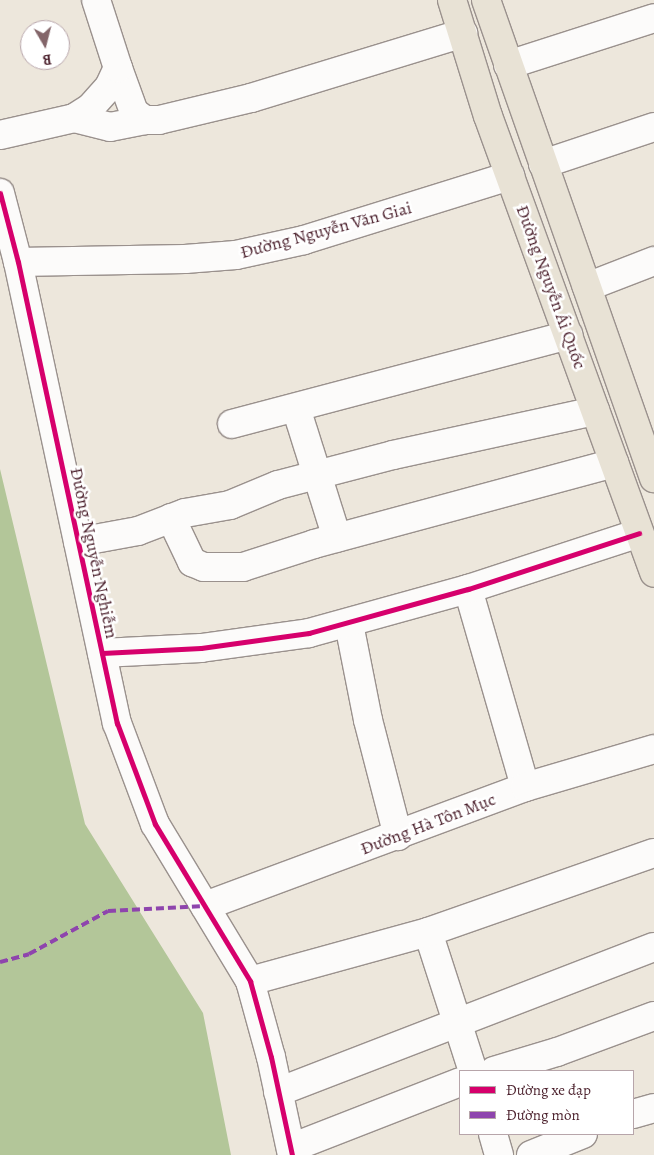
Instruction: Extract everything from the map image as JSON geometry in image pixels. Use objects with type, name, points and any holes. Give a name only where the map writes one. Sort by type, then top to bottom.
[{"type":"highway","name":"Đường Nguyễn Ái Quốc","points":[[452,0],[510,176],[654,573]]},
{"type":"highway","name":"Đường Nguyễn Ái Quốc","points":[[486,0],[586,287],[653,469]]},
{"type":"street","points":[[96,0],[130,107],[146,120]]},
{"type":"street","points":[[508,65],[654,18]]},
{"type":"street","points":[[74,118],[110,127],[146,120],[177,117],[251,98],[462,33]]},
{"type":"street","points":[[0,135],[74,118],[100,100],[118,68]]},
{"type":"street","points":[[543,164],[654,127]]},
{"type":"street","name":"Đường Nguyễn Văn Giai","points":[[18,262],[236,255],[304,240],[510,176]]},
{"type":"street","name":"Đường Nguyễn Nghiễm","points":[[0,193],[18,262],[117,723],[155,824],[250,981],[291,1151]]},
{"type":"street","points":[[586,287],[654,261]]},
{"type":"street","points":[[232,424],[568,335]]},
{"type":"street","points":[[296,408],[337,538]]},
{"type":"street","points":[[78,542],[138,531],[171,518],[230,505],[278,485],[318,474],[393,455],[595,411]]},
{"type":"street","points":[[171,518],[188,556],[204,567],[224,568],[261,563],[337,538],[614,463]]},
{"type":"street","points":[[102,653],[256,642],[349,624],[468,589],[640,533]]},
{"type":"street","points":[[468,589],[525,787]]},
{"type":"street","points":[[349,624],[370,729],[398,836]]},
{"type":"street","name":"Đường Hà Tôn Mục","points":[[205,906],[398,836],[525,787],[654,749]]},
{"type":"street","points":[[250,981],[428,932],[654,853]]},
{"type":"street","points":[[428,932],[473,1070]]},
{"type":"street","points":[[278,1092],[457,1021],[654,947]]},
{"type":"street","points":[[497,1070],[557,1052],[654,1016]]},
{"type":"street","points":[[291,1151],[459,1082]]},
{"type":"street","points":[[634,1114],[654,1108]]},
{"type":"street","points":[[493,1135],[500,1155]]},
{"type":"street","points":[[531,1155],[581,1135]]},
{"type":"green space","points":[[0,469],[85,824],[203,1013],[231,1155],[0,1155]]},
{"type":"marked path","points":[[0,962],[29,954],[108,911],[205,906]]},
{"type":"cycle path","points":[[0,193],[18,262],[117,723],[155,824],[250,981],[271,1057],[292,1155]]},
{"type":"cycle path","points":[[102,653],[201,648],[309,633],[468,589],[639,533]]}]
